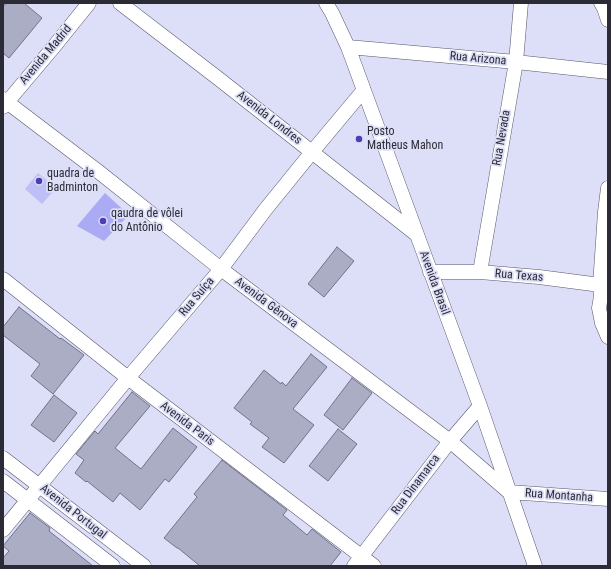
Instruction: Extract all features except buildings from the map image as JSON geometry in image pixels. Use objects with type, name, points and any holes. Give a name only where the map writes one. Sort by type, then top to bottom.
[{"type":"street","name":"Avenida Madrid","points":[[4,103],[52,49],[89,3]]},
{"type":"street","name":"Avenida Londres","points":[[120,3],[416,234]]},
{"type":"street","name":"Avenida Brasil","points":[[326,3],[348,47],[480,406],[535,566]]},
{"type":"street","name":"Rua Nevada","points":[[480,272],[516,62],[522,3]]},
{"type":"street","points":[[601,3],[608,20]]},
{"type":"street","name":"Rua Arizona","points":[[348,47],[608,72]]},
{"type":"street","name":"Rua Suíça","points":[[3,530],[128,378],[221,269],[261,216],[363,90]]},
{"type":"street","name":"Avenida Gênova","points":[[4,103],[99,172],[221,269],[450,441],[509,492]]},
{"type":"street","points":[[608,188],[605,212],[604,285],[600,296],[599,308],[602,323],[608,337]]},
{"type":"street","name":"Rua Texas","points":[[430,272],[480,272],[604,285]]},
{"type":"street","name":"Avenida Paris","points":[[3,279],[358,561],[374,566]]},
{"type":"street","name":"Rua Dinamarca","points":[[358,561],[450,441],[480,406]]},
{"type":"street","name":"Avenida Portugal","points":[[3,458],[144,566]]},
{"type":"street","name":"Avenida Portugal","points":[[3,481],[113,566]]},
{"type":"street","name":"Rua Montanha","points":[[509,492],[608,499]]},
{"type":"shaded area","name":"quadra de Badminton","points":[[38,173],[56,188],[42,204],[25,189]]},
{"type":"shaded area","name":"qaudra de vôlei do Antônio","points":[[105,193],[129,215],[104,241],[77,226]]},
{"type":"place","name":"Posto Matheus Mahon","points":[[359,139]]},
{"type":"place","name":"quadra de Badminton","points":[[39,181]]},
{"type":"place","name":"qaudra de vôlei do Antônio","points":[[103,221]]}]
